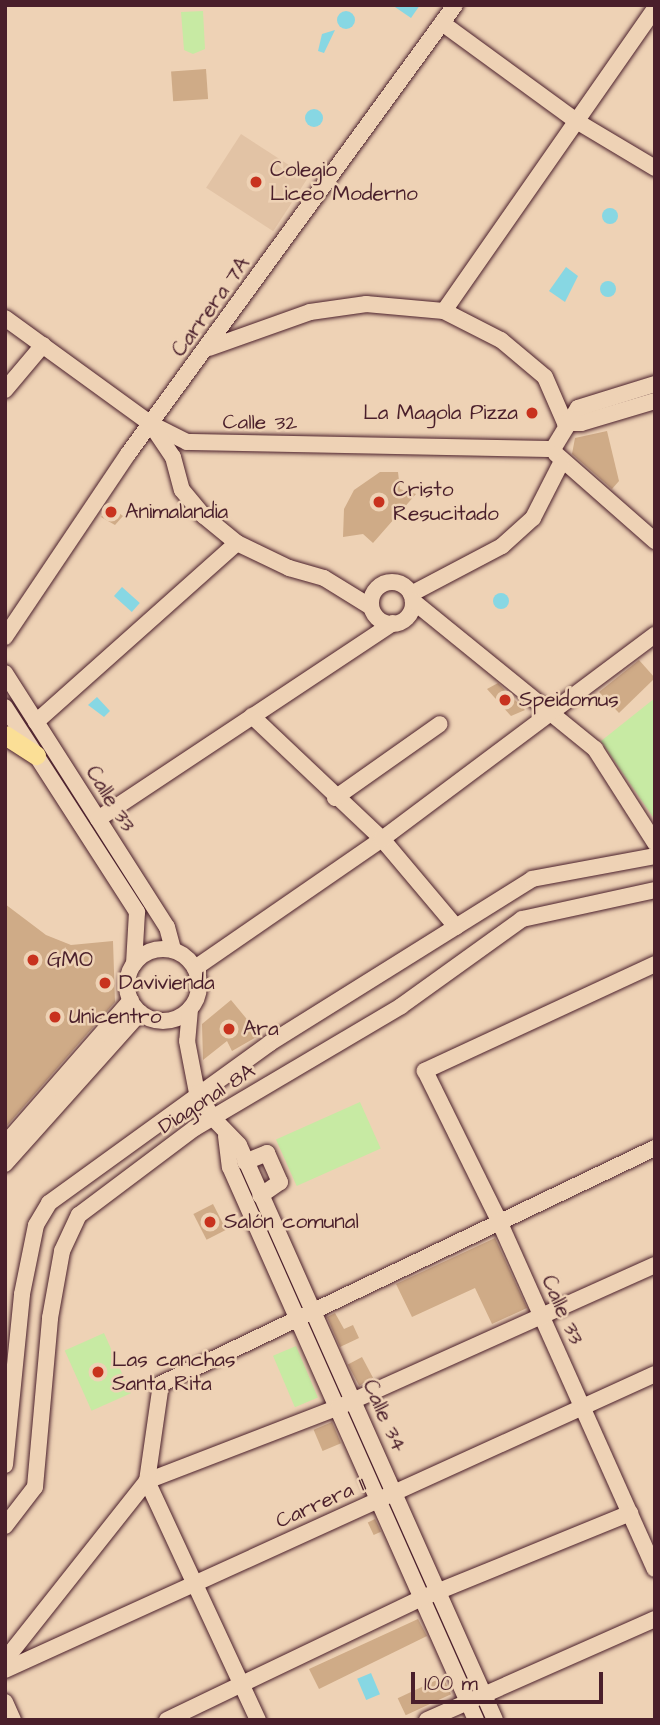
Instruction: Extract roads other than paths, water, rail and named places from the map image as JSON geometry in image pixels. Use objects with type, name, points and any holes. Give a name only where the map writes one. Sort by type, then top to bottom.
[{"type":"main road","points":[[5,735],[36,755]]},
{"type":"street","name":"Carrera 7A","points":[[5,637],[150,424],[209,348],[454,5]]},
{"type":"street","points":[[444,311],[655,9]]},
{"type":"street","points":[[442,23],[578,122],[655,167]]},
{"type":"street","points":[[209,348],[310,312],[366,304],[444,311],[501,340],[545,377],[565,423]]},
{"type":"street","name":"Calle 32","points":[[5,318],[150,424],[187,442],[557,456]]},
{"type":"street","points":[[5,390],[43,345]]},
{"type":"street","points":[[98,819],[370,637],[399,621],[412,597],[434,578],[502,547],[533,518],[557,456],[565,423],[578,408],[655,384]]},
{"type":"street","points":[[565,423],[581,423],[655,401]]},
{"type":"street","points":[[150,424],[173,457],[182,490],[204,516],[237,544],[337,585],[374,612],[399,621],[435,619]]},
{"type":"street","points":[[557,456],[655,541]]},
{"type":"street","points":[[36,722],[237,544]]},
{"type":"street","points":[[337,585],[377,588],[394,582],[434,578]]},
{"type":"street","points":[[394,582],[435,619],[553,711],[595,749],[655,843]]},
{"type":"street","points":[[370,637],[377,588]]},
{"type":"street","points":[[195,968],[382,839],[655,635]]},
{"type":"street","name":"Calle 33","points":[[5,673],[167,927],[173,950]]},
{"type":"street","name":"Calle 33","points":[[5,707],[136,912],[134,964]]},
{"type":"street","points":[[252,716],[335,798],[382,839],[456,928]]},
{"type":"street","points":[[335,798],[440,724]]},
{"type":"street","name":"Diagonal 8A","points":[[5,1465],[19,1316],[36,1225],[49,1203],[197,1093],[532,879],[655,856]]},
{"type":"street","name":"Diagonal 8A","points":[[5,1526],[35,1487],[48,1330],[68,1233],[79,1215],[213,1118],[401,1006],[522,919],[655,890]]},
{"type":"street","points":[[136,1007],[127,980],[134,964],[154,950],[173,950],[195,968],[199,989],[190,1009],[187,1041]]},
{"type":"street","name":"Calle 33","points":[[655,964],[425,1071],[499,1221],[655,1569]]},
{"type":"street","points":[[136,1007],[169,1020],[190,1009]]},
{"type":"street","points":[[5,1144],[136,1007]]},
{"type":"street","points":[[5,1164],[136,1007]]},
{"type":"street","name":"Calle 34","points":[[169,1020],[187,1041],[197,1093],[226,1136],[239,1145],[307,1317],[339,1407],[389,1495]]},
{"type":"street","name":"Calle 34","points":[[226,1136],[225,1149],[230,1167],[307,1317],[355,1400],[389,1495],[430,1596],[475,1697],[495,1720]]},
{"type":"street","points":[[5,1660],[147,1481],[162,1384],[307,1317],[499,1221],[655,1148]]},
{"type":"street","points":[[245,1162],[267,1153],[280,1182],[260,1196]]},
{"type":"street","points":[[147,1481],[339,1407],[655,1265]]},
{"type":"street","name":"Carrera 11","points":[[5,1670],[655,1374]]},
{"type":"street","points":[[147,1481],[258,1720]]},
{"type":"street","points":[[167,1720],[242,1688],[430,1596],[630,1513]]},
{"type":"street","points":[[427,1720],[655,1619]]},
{"type":"street","name":"Calle 34","points":[[475,1697],[476,1720]]},
{"type":"street","points":[[5,1702],[13,1720]]},
{"type":"water","points":[[392,5],[420,5],[411,18]]},
{"type":"water","points":[[342,11],[350,11],[355,20],[353,27],[342,29],[337,24],[337,16]]},
{"type":"water","points":[[335,30],[324,53],[318,51],[322,34]]},
{"type":"water","points":[[314,109],[320,112],[323,118],[320,124],[314,127],[308,124],[305,118],[308,112]]},
{"type":"water","points":[[610,208],[616,210],[616,222],[610,224],[604,222],[602,216],[604,210]]},
{"type":"water","points":[[566,267],[578,276],[565,302],[549,291]]},
{"type":"water","points":[[605,281],[611,281],[616,289],[614,295],[605,297],[600,292],[600,286]]},
{"type":"water","points":[[122,587],[140,603],[132,612],[114,596]]},
{"type":"water","points":[[501,593],[507,595],[507,607],[501,609],[495,607],[493,601],[495,595]]},
{"type":"water","points":[[97,697],[110,711],[104,717],[88,705]]},
{"type":"water","points":[[371,1673],[380,1694],[366,1700],[357,1679]]},
{"type":"place","name":"Colegio Liceo Moderno","points":[[256,182]]},
{"type":"place","name":"La Magola Pizza","points":[[532,413]]},
{"type":"place","name":"Cristo Resucitado","points":[[379,502]]},
{"type":"place","name":"Animalandia","points":[[111,512]]},
{"type":"place","name":"Speidomus","points":[[505,700]]},
{"type":"place","name":"GMO","points":[[33,960]]},
{"type":"place","name":"Davivienda","points":[[105,983]]},
{"type":"place","name":"Unicentro","points":[[55,1017]]},
{"type":"place","name":"Ara","points":[[229,1029]]},
{"type":"place","name":"Salón comunal","points":[[210,1222]]},
{"type":"place","name":"Las canchas Santa Rita","points":[[98,1372]]}]
